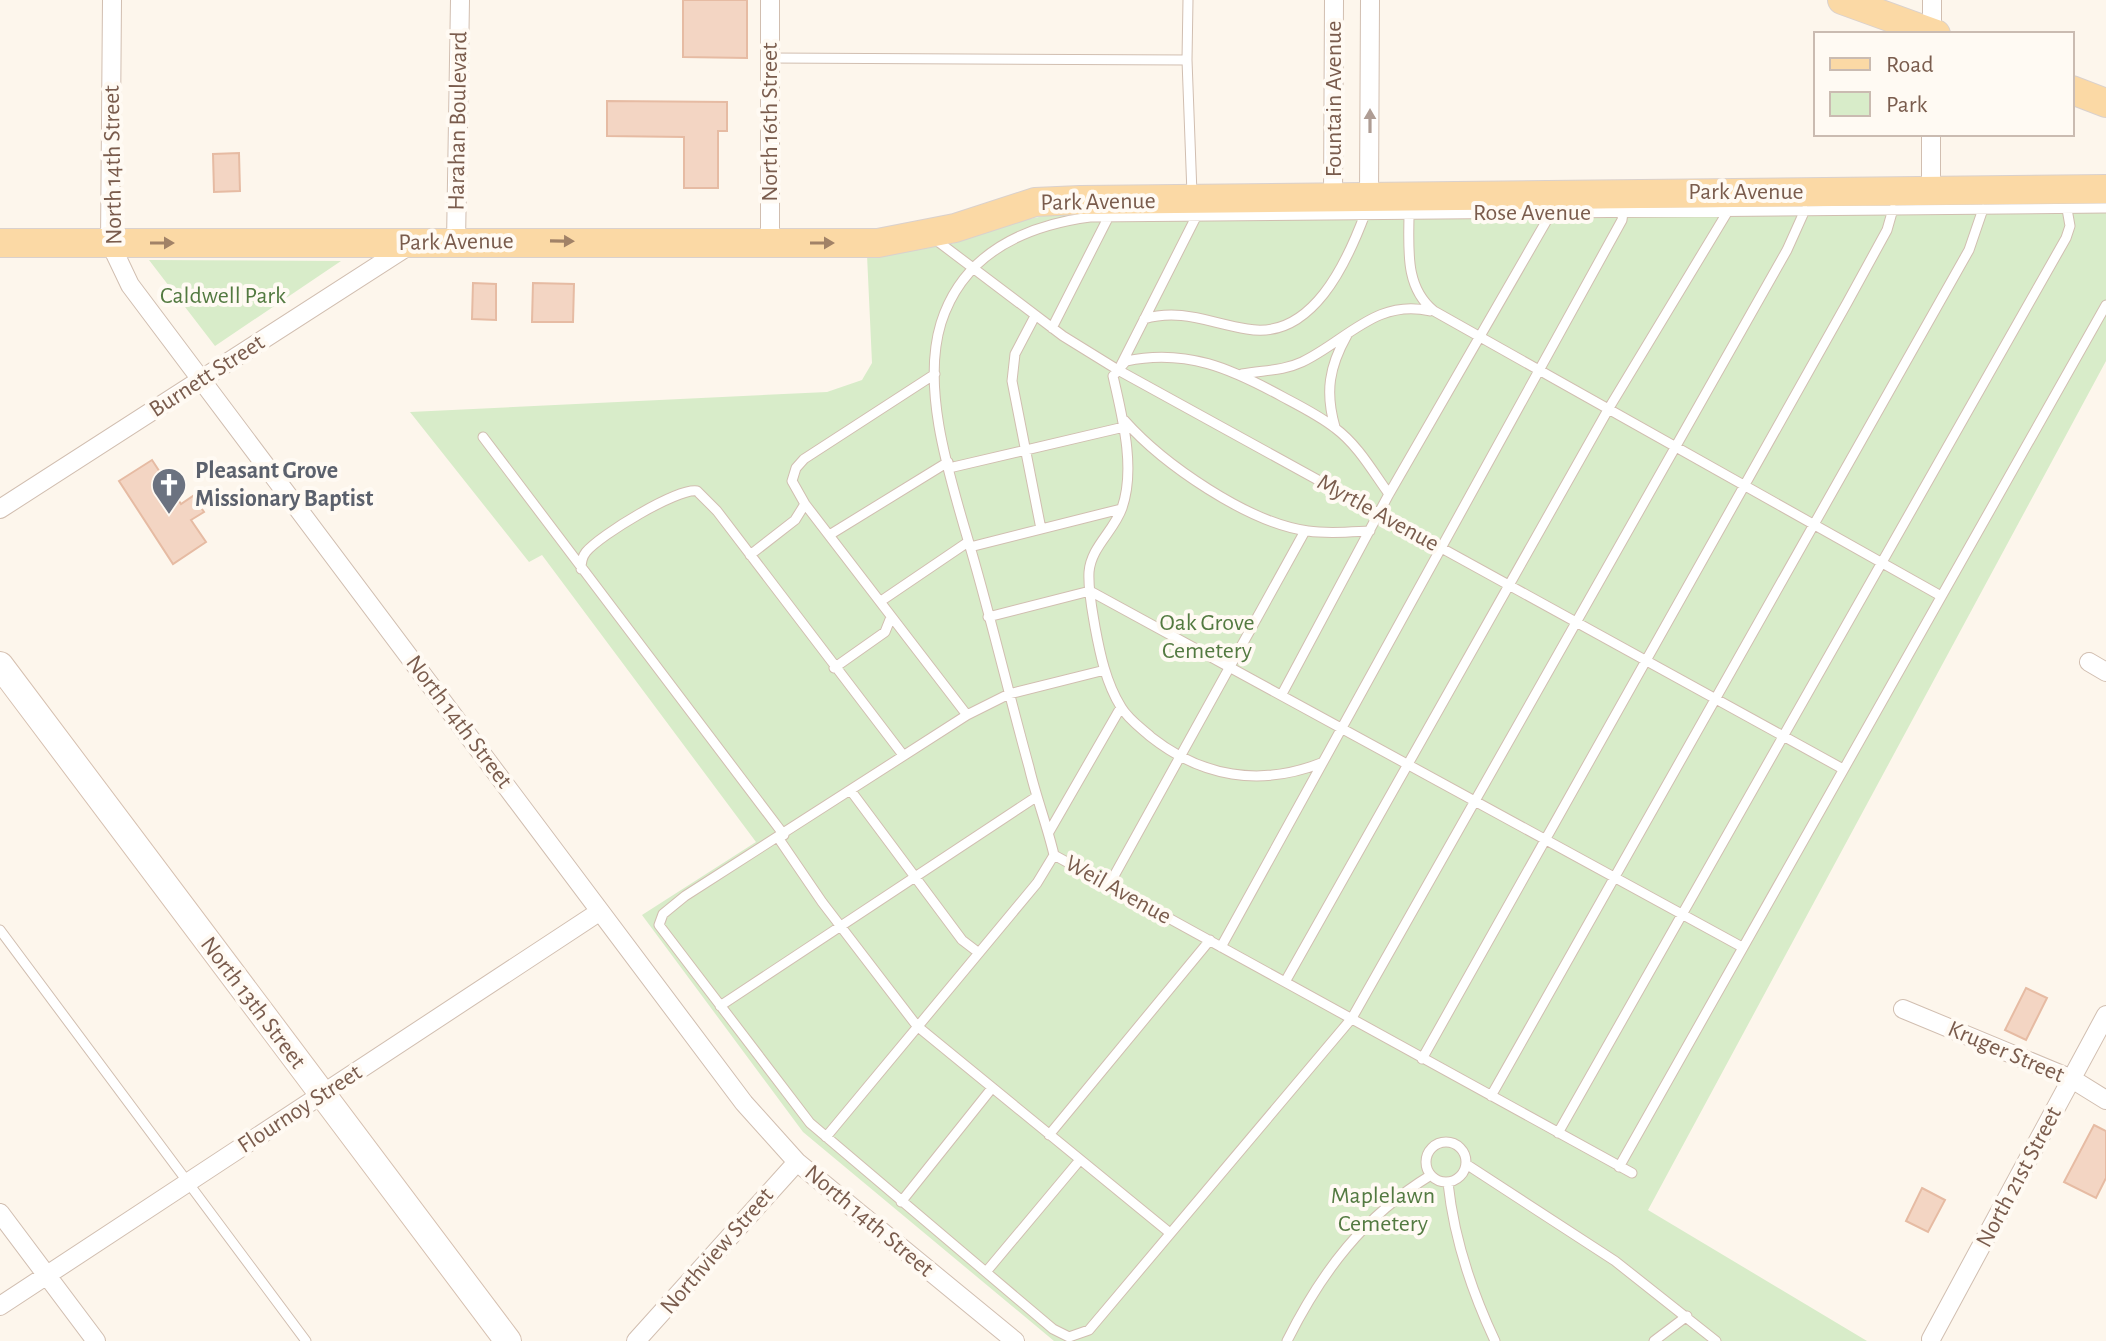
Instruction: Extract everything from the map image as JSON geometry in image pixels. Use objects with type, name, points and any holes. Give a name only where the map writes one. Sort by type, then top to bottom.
[{"type":"main road","points":[[1842,0],[1930,32]]},
{"type":"main road","points":[[2074,91],[2106,103]]},
{"type":"main road","name":"Park Avenue","points":[[0,243],[878,243],[928,234],[1035,202],[1194,206],[1333,199],[1367,206],[2106,189]]},
{"type":"main road","name":"North 13th Street","points":[[0,665],[508,1341]]},
{"type":"street","name":"North 14th Street","points":[[112,0],[110,243],[130,285],[744,1103],[797,1162],[1015,1341]]},
{"type":"street","name":"Harahan Boulevard","points":[[456,242],[460,0]]},
{"type":"street","name":"North 16th Street","points":[[770,0],[770,243]]},
{"type":"street","name":"Fountain Avenue","points":[[1333,199],[1334,0]]},
{"type":"street","name":"Fountain Avenue","points":[[1367,206],[1370,0]]},
{"type":"street","points":[[1932,0],[1933,32]]},
{"type":"street","points":[[1931,136],[1931,192]]},
{"type":"street","name":"Burnett Street","points":[[0,509],[413,243]]},
{"type":"street","points":[[2089,662],[2106,672]]},
{"type":"street","name":"Flournoy Street","points":[[0,1306],[599,912]]},
{"type":"street","name":"Kruger Street","points":[[1903,1009],[2072,1079],[2106,1100]]},
{"type":"street","name":"North 21st Street","points":[[1931,1339],[2106,1015]]},
{"type":"street","name":"Northview Street","points":[[636,1341],[797,1162]]},
{"type":"street","points":[[0,1213],[96,1341]]},
{"type":"lane","points":[[1188,0],[1187,60],[1194,206],[1144,319],[1113,376],[1123,423],[1125,493],[1121,509],[1091,561],[1090,591],[1105,670],[1121,707],[1140,728],[1178,757],[1206,769],[1263,778],[1321,763]]},
{"type":"lane","points":[[769,58],[1187,60]]},
{"type":"lane","name":"Rose Avenue","points":[[972,269],[1000,244],[1043,225],[1194,206],[1367,206],[1409,213],[2106,208]]},
{"type":"lane","points":[[1144,319],[1178,314],[1258,331],[1288,322],[1326,293],[1367,206]]},
{"type":"lane","points":[[1422,1059],[1881,242],[1893,209]]},
{"type":"lane","points":[[1491,1096],[1613,875],[1969,250],[1983,209]]},
{"type":"lane","points":[[1558,1133],[1781,735],[2066,238],[2070,226],[2067,209]]},
{"type":"lane","points":[[1105,670],[1009,694],[967,715],[782,837],[685,896],[663,914],[659,925],[801,1112],[901,1202],[1053,1329],[1069,1337],[1089,1330],[1352,1018],[1787,250],[1805,210]]},
{"type":"lane","points":[[1285,982],[1609,408],[1728,211]]},
{"type":"lane","points":[[1221,947],[1622,220],[1623,212]]},
{"type":"lane","points":[[1409,213],[1410,274],[1418,294],[1434,311],[1941,596]]},
{"type":"lane","points":[[1282,694],[1389,494],[1482,338],[1551,213]]},
{"type":"lane","points":[[1052,328],[1109,216]]},
{"type":"lane","name":"Myrtle Avenue","points":[[928,234],[1052,328],[1379,514],[1843,769]]},
{"type":"lane","name":"Weil Avenue","points":[[972,269],[941,324],[935,374],[936,402],[988,617],[1054,855],[1632,1173]]},
{"type":"lane","points":[[1619,1167],[2106,305]]},
{"type":"lane","points":[[1242,374],[1300,363],[1382,312],[1407,308],[1434,311]]},
{"type":"lane","points":[[1035,316],[1015,354],[1012,374],[1041,529]]},
{"type":"lane","points":[[1335,427],[1328,386],[1335,357],[1349,332]]},
{"type":"lane","points":[[1119,367],[1137,359],[1168,356],[1209,362],[1242,374],[1335,427],[1361,454],[1389,494]]},
{"type":"lane","points":[[935,374],[804,459],[792,476],[793,486],[805,504],[967,715]]},
{"type":"lane","points":[[831,534],[949,465],[1026,449],[1123,423]]},
{"type":"lane","points":[[1123,423],[1204,485],[1262,517],[1305,531],[1370,531]]},
{"type":"lane","points":[[483,437],[564,541],[581,569],[782,837],[841,927],[917,1026],[1170,1233]]},
{"type":"lane","points":[[581,569],[582,559],[593,545],[687,489],[704,497],[903,755]]},
{"type":"lane","points":[[750,555],[795,520],[805,504]]},
{"type":"lane","points":[[881,601],[969,544],[1121,509]]},
{"type":"lane","points":[[1109,885],[1305,531]]},
{"type":"lane","points":[[988,617],[1090,591],[1742,947]]},
{"type":"lane","points":[[834,668],[885,632],[891,617]]},
{"type":"lane","points":[[1049,832],[1121,707]]},
{"type":"lane","points":[[851,791],[962,940],[979,953]]},
{"type":"lane","points":[[720,1006],[1036,797]]},
{"type":"lane","points":[[826,1137],[1037,883],[1054,855]]},
{"type":"lane","points":[[0,930],[306,1341]]},
{"type":"lane","points":[[1049,1135],[1210,940]]},
{"type":"lane","points":[[901,1202],[992,1088]]},
{"type":"lane","points":[[1444,1142],[1462,1150],[1466,1164],[1462,1177],[1448,1183],[1431,1175],[1426,1164],[1427,1154],[1434,1146],[1444,1142]]},
{"type":"lane","points":[[986,1272],[1079,1161]]},
{"type":"lane","points":[[1466,1164],[1615,1261],[1716,1341]]},
{"type":"lane","points":[[1287,1341],[1313,1292],[1352,1238],[1395,1197],[1431,1175]]},
{"type":"lane","points":[[1448,1183],[1466,1272],[1495,1341]]},
{"type":"lane","points":[[1654,1341],[1687,1316]]},
{"type":"green space","name":"Oak Grove Cemetery","points":[[2106,200],[2106,361],[1648,1210],[1867,1341],[1054,1341],[803,1132],[642,915],[756,842],[542,555],[529,562],[410,412],[827,392],[862,380],[872,363],[867,255],[955,243],[1001,225],[1077,209]]},
{"type":"green space","name":"Caldwell Park","points":[[149,260],[341,261],[215,346]]},
{"type":"building","points":[[683,0],[747,0],[747,58],[683,57]]},
{"type":"building","points":[[607,101],[727,102],[727,131],[718,131],[718,188],[684,188],[684,137],[607,136]]},
{"type":"building","points":[[239,153],[240,191],[214,192],[213,154]]},
{"type":"building","points":[[473,283],[496,284],[496,320],[472,319]]},
{"type":"building","points":[[533,283],[574,284],[573,322],[532,322]]},
{"type":"building","name":"Pleasant Grove Missionary Baptist","points":[[152,460],[181,504],[193,496],[204,512],[191,520],[206,542],[173,564],[119,481]]},
{"type":"building","points":[[2026,988],[2047,998],[2026,1040],[2005,1030]]},
{"type":"building","points":[[2094,1125],[2106,1131],[2106,1178],[2096,1198],[2064,1182]]},
{"type":"building","points":[[1922,1188],[1945,1200],[1928,1232],[1906,1221]]},
{"type":"place","name":"Pleasant Grove Missionary Baptist","points":[[169,516]]},
{"type":"park label","name":"Maplelawn Cemetery","points":[[1383,1210]]}]
